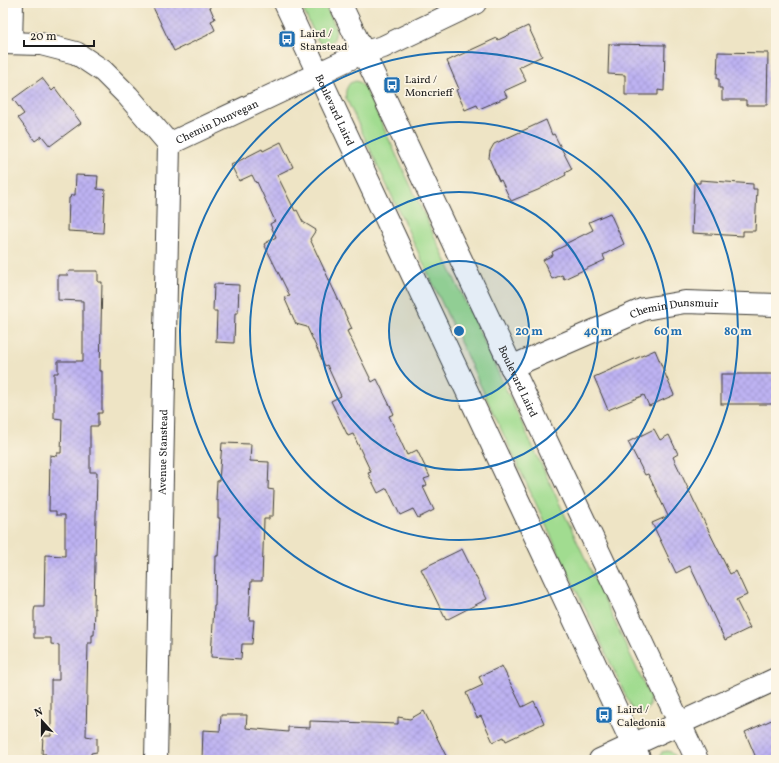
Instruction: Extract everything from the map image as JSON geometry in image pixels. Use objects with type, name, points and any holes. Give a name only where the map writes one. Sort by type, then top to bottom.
[{"type":"street","points":[[7,43],[12,3]]},
{"type":"street","name":"Boulevard Laird","points":[[285,3],[636,752]]},
{"type":"street","name":"Boulevard Laird","points":[[340,3],[697,760]]},
{"type":"street","name":"Chemin Dunvegan","points":[[7,43],[41,44],[76,53],[103,71],[128,96],[169,144],[364,52],[382,47],[475,3]]},
{"type":"street","name":"Avenue Stanstead","points":[[156,760],[169,144]]},
{"type":"street","name":"Chemin Dunsmuir","points":[[511,367],[644,309],[685,302],[776,305]]},
{"type":"street","points":[[600,760],[636,752],[679,723],[776,679]]},
{"type":"green space","points":[[300,3],[324,3],[334,25],[335,31],[333,41],[328,45],[320,43],[317,39]]},
{"type":"green space","points":[[356,81],[365,88],[650,697],[650,707],[643,714],[634,712],[632,709],[346,98],[346,92],[350,83]]},
{"type":"green space","points":[[662,752],[671,752],[678,760],[658,760]]},
{"type":"building","points":[[151,3],[208,3],[215,19],[211,21],[215,30],[208,35],[174,51]]},
{"type":"building","points":[[528,26],[542,56],[519,67],[526,81],[504,91],[507,97],[479,109],[477,105],[465,110],[456,90],[459,89],[447,61],[497,38],[498,40]]},
{"type":"building","points":[[609,44],[665,45],[664,91],[658,90],[658,95],[625,95],[625,75],[608,74]]},
{"type":"building","points":[[718,52],[768,53],[767,105],[746,105],[746,100],[722,100],[722,88],[719,88],[719,79],[717,79]]},
{"type":"building","points":[[42,78],[52,91],[55,88],[81,123],[50,146],[42,136],[35,141],[18,118],[24,114],[13,99]]},
{"type":"building","points":[[546,120],[552,135],[554,134],[572,169],[565,173],[566,175],[538,190],[511,201],[501,180],[499,181],[489,158],[490,151],[494,144]]},
{"type":"building","points":[[281,142],[293,167],[277,175],[295,211],[297,210],[303,222],[316,230],[310,239],[352,329],[347,331],[372,382],[377,379],[394,414],[389,416],[407,455],[417,450],[430,477],[424,479],[427,485],[423,487],[434,510],[418,518],[413,509],[400,515],[387,488],[378,493],[368,473],[371,472],[353,434],[348,436],[331,401],[341,396],[327,365],[325,366],[307,327],[296,324],[284,297],[290,296],[264,244],[276,237],[270,224],[275,221],[257,182],[256,183],[252,175],[239,181],[231,165],[262,149],[263,151]]},
{"type":"building","points":[[76,175],[98,176],[97,189],[105,190],[103,233],[68,231],[69,198],[71,195],[75,195]]},
{"type":"building","points":[[700,180],[753,184],[753,189],[757,189],[755,231],[743,231],[743,236],[692,233],[694,183],[700,183]]},
{"type":"building","points":[[610,213],[624,244],[603,255],[605,260],[564,279],[562,275],[552,279],[543,260],[553,255],[552,252],[566,245],[565,244],[593,230],[589,222]]},
{"type":"building","points":[[69,271],[98,271],[98,282],[102,282],[100,371],[102,371],[102,413],[98,413],[98,426],[90,426],[90,472],[97,472],[94,635],[92,635],[92,643],[88,643],[86,736],[97,738],[97,752],[91,753],[91,760],[45,760],[46,754],[42,754],[43,736],[51,736],[51,680],[59,680],[59,645],[51,644],[51,638],[34,638],[34,611],[35,607],[44,607],[45,555],[65,556],[65,515],[56,515],[56,511],[49,511],[50,455],[57,456],[57,453],[61,453],[62,419],[54,418],[54,373],[58,373],[58,361],[83,361],[83,301],[58,300],[58,275],[68,275]]},
{"type":"building","points":[[214,284],[239,285],[238,313],[235,313],[234,343],[216,342],[217,311],[213,311]]},
{"type":"building","points":[[655,350],[674,395],[649,406],[644,395],[608,410],[594,377]]},
{"type":"building","points":[[721,374],[776,374],[776,404],[721,404]]},
{"type":"building","points":[[654,429],[660,440],[669,435],[678,454],[673,457],[695,503],[730,574],[736,571],[747,595],[736,600],[750,628],[725,640],[690,566],[676,573],[652,523],[668,516],[648,474],[645,475],[628,442]]},
{"type":"building","points":[[222,443],[251,444],[250,461],[269,462],[268,489],[274,490],[273,516],[269,516],[269,519],[264,519],[262,581],[251,581],[249,620],[254,620],[252,644],[242,644],[241,659],[211,657],[215,606],[216,556],[218,556],[220,518],[218,518],[218,500],[216,500]]},
{"type":"building","points":[[462,549],[487,599],[446,620],[421,569]]},
{"type":"building","points":[[502,666],[522,707],[534,701],[544,723],[506,741],[504,737],[493,742],[481,716],[477,718],[466,693],[483,685],[479,677]]},
{"type":"building","points":[[424,711],[448,760],[202,760],[203,730],[220,731],[221,715],[247,715],[246,728],[288,732],[288,727],[310,728],[310,721],[398,724],[398,717],[410,719]]},
{"type":"building","points":[[776,718],[776,760],[757,760],[745,732]]},
{"type":"place","name":"Laird / Stanstead","points":[[287,39]]},
{"type":"place","name":"Laird / Moncrieff","points":[[392,85]]},
{"type":"place","name":"Laird / Caledonia","points":[[604,715]]}]
